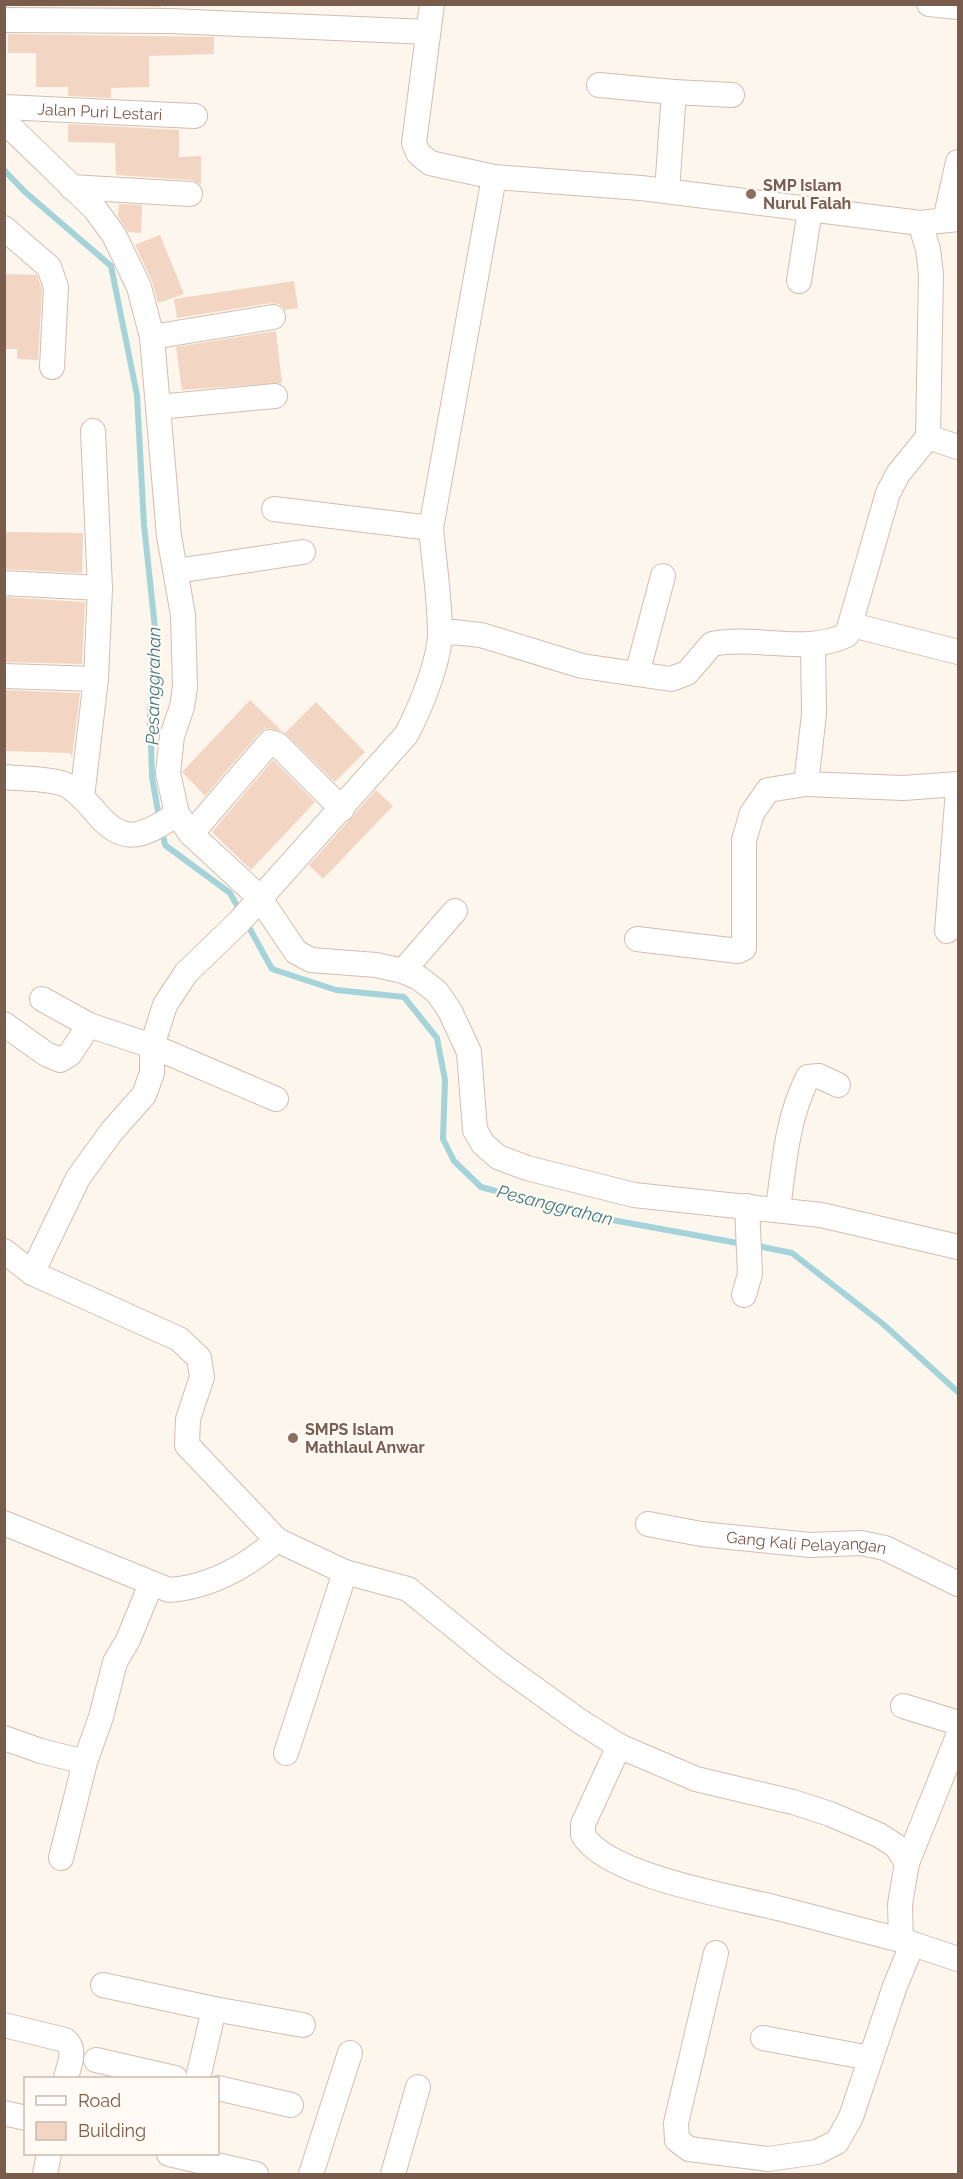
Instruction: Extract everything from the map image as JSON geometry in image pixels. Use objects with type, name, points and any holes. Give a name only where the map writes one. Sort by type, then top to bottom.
[{"type":"street","points":[[432,4],[414,143],[418,153],[430,163],[494,177],[667,191],[920,222],[952,220],[958,162]]},
{"type":"street","points":[[929,4],[958,7]]},
{"type":"street","points":[[4,20],[88,12],[171,13],[428,32]]},
{"type":"street","points":[[599,85],[732,95]]},
{"type":"street","points":[[667,191],[674,92]]},
{"type":"street","name":"Jalan Puri Lestari","points":[[4,108],[195,116]]},
{"type":"street","points":[[4,121],[94,209],[114,235],[139,287],[152,337],[169,536],[183,615],[185,687],[182,707],[172,736],[168,773],[172,817],[191,834],[251,908],[296,952],[311,960],[376,965],[403,971],[419,978],[437,992],[450,1011],[469,1052],[475,1130],[483,1144],[498,1157],[527,1168],[634,1195],[696,1204],[747,1215],[778,1209],[821,1215],[958,1248]]},
{"type":"street","points":[[32,1273],[83,1169],[144,1095],[152,1073],[152,1046],[165,1005],[186,973],[251,908],[342,809],[406,735],[418,711],[440,636],[431,528],[494,177]]},
{"type":"street","points":[[71,187],[190,194]]},
{"type":"street","points":[[799,281],[810,209]]},
{"type":"street","points":[[440,636],[453,632],[481,635],[582,666],[671,680],[687,673],[712,644],[813,644],[832,642],[847,635],[852,625],[888,493],[898,474],[928,437],[932,274],[920,222]]},
{"type":"street","points":[[4,228],[49,267],[56,287],[52,367]]},
{"type":"street","points":[[152,337],[273,317]]},
{"type":"street","points":[[158,407],[275,396]]},
{"type":"street","points":[[82,797],[96,679],[100,588],[93,431]]},
{"type":"street","points":[[928,437],[958,447]]},
{"type":"street","points":[[274,509],[431,528]]},
{"type":"street","points":[[176,571],[303,552]]},
{"type":"street","points":[[637,674],[663,576]]},
{"type":"street","points":[[4,583],[100,588]]},
{"type":"street","points":[[852,625],[958,652]]},
{"type":"street","points":[[806,784],[814,714],[813,644]]},
{"type":"street","points":[[4,676],[96,679]]},
{"type":"street","points":[[191,834],[264,745],[270,742],[277,744],[342,809]]},
{"type":"street","points":[[4,777],[64,784],[82,797],[105,825],[123,836],[140,834],[172,817]]},
{"type":"street","points":[[637,939],[738,951],[744,948],[744,840],[752,813],[768,790],[806,784],[903,788],[958,784]]},
{"type":"street","points":[[948,931],[958,790]]},
{"type":"street","points":[[403,971],[455,911]]},
{"type":"street","points":[[42,999],[89,1025],[152,1046],[276,1099]]},
{"type":"street","points":[[4,1024],[46,1054],[60,1060],[70,1054],[89,1025]]},
{"type":"street","points":[[778,1209],[789,1131],[798,1096],[808,1077],[813,1075],[838,1085]]},
{"type":"street","points":[[744,1295],[750,1274],[747,1215]]},
{"type":"street","points":[[4,1251],[32,1273],[179,1339],[199,1358],[202,1377],[188,1419],[187,1445],[277,1540],[345,1572],[408,1589],[507,1670],[619,1746],[696,1779],[793,1802],[840,1818],[879,1835],[896,1846],[907,1863]]},
{"type":"street","points":[[4,1523],[169,1590],[194,1588],[254,1560],[277,1540]]},
{"type":"street","name":"Gang Kali Pelayangan","points":[[648,1524],[701,1534],[810,1545],[861,1543],[885,1548],[958,1584]]},
{"type":"street","points":[[286,1754],[345,1572]]},
{"type":"street","points":[[62,1858],[85,1762],[101,1718],[115,1662],[128,1640],[151,1584]]},
{"type":"street","points":[[903,1706],[952,1721],[958,1726]]},
{"type":"street","points":[[716,1953],[676,2123],[677,2140],[690,2149],[738,2166],[817,2152],[837,2142],[850,2117],[895,1986],[907,1943],[900,1904],[907,1863],[958,1736]]},
{"type":"street","points":[[4,1738],[41,1751],[85,1762]]},
{"type":"street","points":[[619,1746],[583,1824],[583,1835],[595,1849],[634,1868],[688,1889],[773,1907],[958,1959]]},
{"type":"street","points":[[103,1984],[214,2009],[303,2025]]},
{"type":"street","points":[[198,2077],[214,2009]]},
{"type":"street","points":[[4,2025],[65,2040],[71,2044],[72,2050],[66,2077]]},
{"type":"street","points":[[763,2038],[870,2058]]},
{"type":"street","points":[[311,2175],[350,2053]]},
{"type":"street","points":[[96,2060],[167,2077]]},
{"type":"street","points":[[393,2175],[418,2087]]},
{"type":"street","points":[[219,2088],[291,2105]]},
{"type":"street","points":[[4,2113],[24,2118]]},
{"type":"street","points":[[45,2175],[49,2155]]},
{"type":"street","points":[[180,2155],[256,2175]]},
{"type":"building","points":[[19,4],[161,4],[161,7]]},
{"type":"building","points":[[8,34],[214,37],[214,54],[149,56],[149,87],[111,88],[111,98],[68,96],[68,87],[36,87],[36,53],[8,53]]},
{"type":"building","points":[[68,124],[179,130],[179,157],[201,156],[201,184],[191,180],[116,175],[115,143],[68,142]]},
{"type":"building","points":[[119,204],[142,205],[141,233],[128,232],[118,216]]},
{"type":"building","points":[[160,235],[184,294],[158,303],[152,281],[135,245]]},
{"type":"building","points":[[4,274],[37,275],[42,289],[38,360],[17,359],[17,349],[4,349]]},
{"type":"building","points":[[294,281],[298,308],[285,310],[279,304],[271,303],[177,318],[174,299]]},
{"type":"building","points":[[276,331],[282,383],[182,390],[176,347]]},
{"type":"building","points":[[4,532],[83,533],[82,573],[4,569]]},
{"type":"building","points":[[4,597],[85,602],[82,664],[4,662]]},
{"type":"building","points":[[4,690],[80,693],[72,757],[70,753],[4,751]]},
{"type":"building","points":[[250,700],[282,731],[267,728],[260,732],[205,796],[182,772]]},
{"type":"building","points":[[316,702],[365,752],[335,782],[285,733]]},
{"type":"building","points":[[273,760],[315,802],[251,870],[212,832]]},
{"type":"building","points":[[376,790],[393,806],[323,879],[309,865]]},
{"type":"waterway","name":"Pesanggrahan","points":[[4,170],[25,192],[111,266],[137,395],[144,525],[157,647],[150,711],[152,777],[159,817]]},
{"type":"waterway","name":"Pesanggrahan","points":[[162,830],[165,845],[230,893],[241,913]]},
{"type":"waterway","name":"Pesanggrahan","points":[[246,922],[272,969],[336,990],[404,997],[437,1038],[445,1080],[443,1139],[454,1161],[481,1187],[585,1215],[743,1244]]},
{"type":"waterway","name":"Pesanggrahan","points":[[753,1245],[792,1253],[883,1324],[958,1392]]},
{"type":"place","name":"SMP Islam Nurul Falah","points":[[751,194]]},
{"type":"place","name":"SMPS Islam Mathlaul Anwar","points":[[293,1438]]}]
